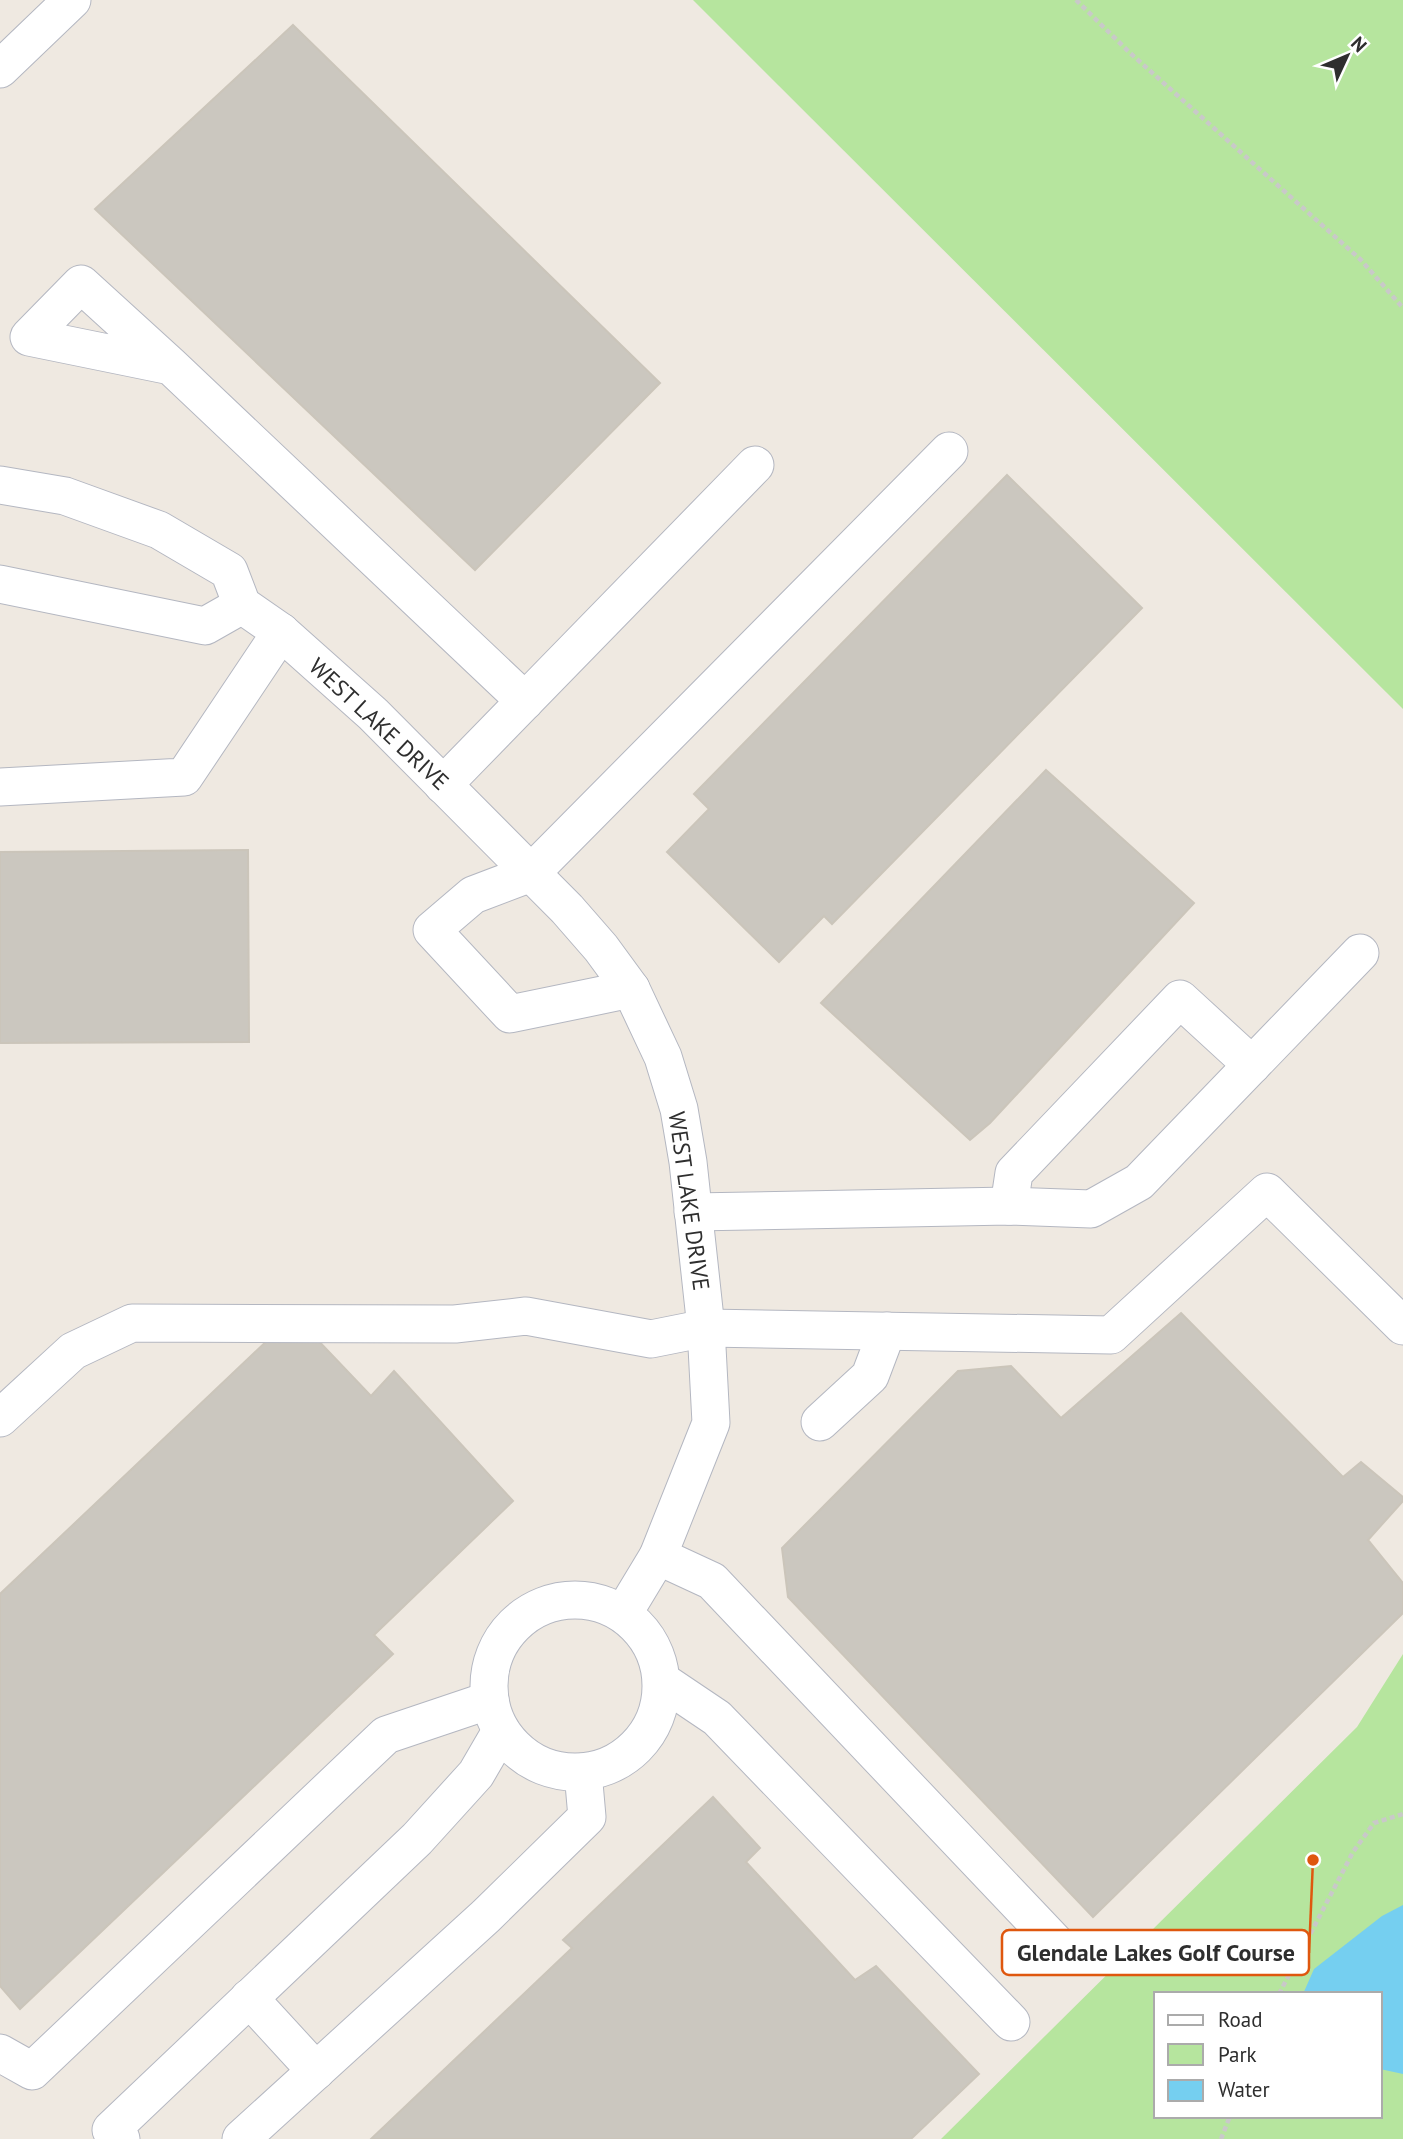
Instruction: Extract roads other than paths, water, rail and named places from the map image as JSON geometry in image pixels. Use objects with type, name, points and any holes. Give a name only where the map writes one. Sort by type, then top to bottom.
[{"type":"street","points":[[0,69],[72,0]]},
{"type":"street","points":[[171,366],[525,701]]},
{"type":"street","points":[[631,989],[510,1014],[432,930],[473,895],[531,873],[949,451]]},
{"type":"street","points":[[443,785],[755,465]]},
{"type":"street","points":[[0,485],[65,496],[159,530],[229,571],[242,605],[205,626],[0,584]]},
{"type":"street","name":"WEST LAKE DRIVE","points":[[242,605],[281,632],[373,714],[531,873],[601,948],[631,989],[663,1057],[679,1108],[688,1162],[706,1328],[711,1423],[658,1556],[624,1614]]},
{"type":"street","points":[[0,787],[184,778],[281,632]]},
{"type":"street","points":[[693,1212],[1009,1206],[1091,1209],[1139,1182],[1360,953]]},
{"type":"street","points":[[1009,1206],[1014,1173],[1180,999],[1252,1065]]},
{"type":"street","points":[[0,1418],[73,1351],[132,1323],[455,1324],[526,1316],[651,1339],[706,1328],[1111,1335],[1267,1192],[1403,1326]]},
{"type":"street","points":[[820,1422],[870,1376],[887,1331]]},
{"type":"street","points":[[658,1556],[712,1581],[1065,1953]]},
{"type":"street","points":[[569,1599],[597,1602],[624,1614],[643,1632],[656,1655],[662,1681],[659,1708],[649,1732],[632,1752],[609,1766],[583,1772],[559,1771],[536,1763],[516,1749],[495,1715],[489,1671],[499,1644],[517,1621],[541,1606],[569,1599]]},
{"type":"street","points":[[662,1681],[717,1718],[1011,2022]]},
{"type":"street","points":[[121,2139],[111,2130],[417,1839],[476,1774],[495,1715]]},
{"type":"street","points":[[0,2053],[32,2071],[386,1735],[495,1715]]},
{"type":"street","points":[[241,2139],[486,1916],[587,1817],[583,1772]]},
{"type":"street","points":[[249,1998],[316,2071]]},
{"type":"water","points":[[1403,1905],[1403,2074],[1382,2069],[1382,1992],[1304,1992],[1314,1969],[1382,1916]]},
{"type":"place","name":"Glendale Lakes Golf Course","points":[[1313,1860]]}]
